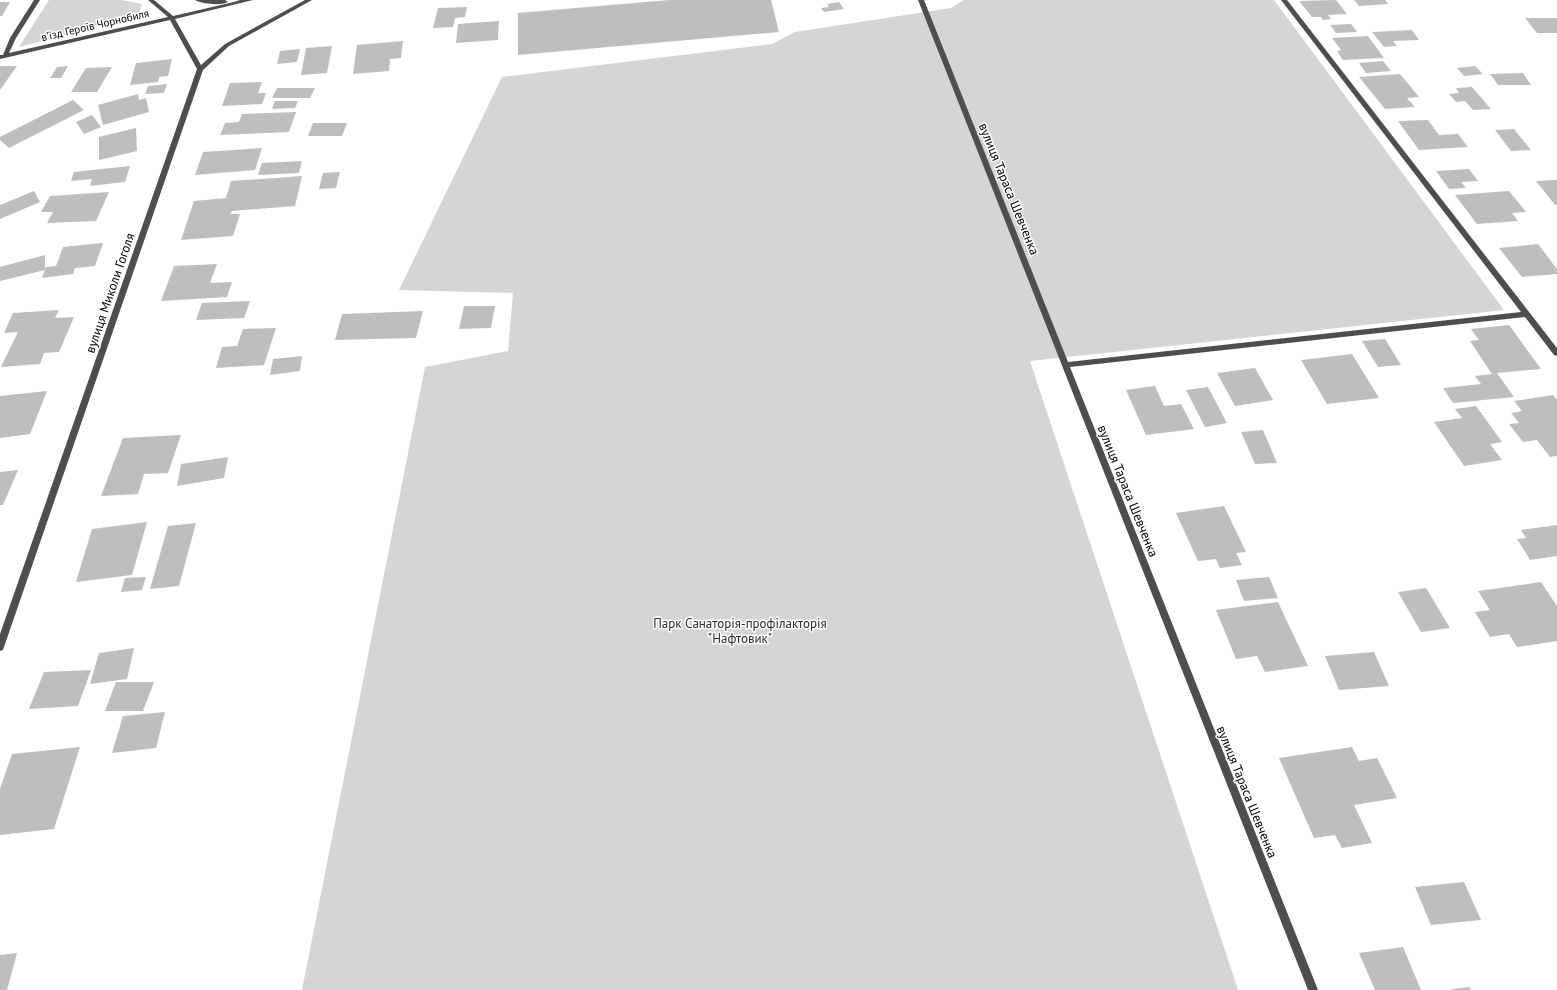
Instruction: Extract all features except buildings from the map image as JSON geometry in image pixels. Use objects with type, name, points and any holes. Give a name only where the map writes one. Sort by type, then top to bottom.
[{"type":"street","points":[[3,56],[37,0]]},
{"type":"street","points":[[151,0],[172,18],[200,69]]},
{"type":"street","points":[[198,0],[208,2],[242,2],[250,0]]},
{"type":"street","name":"вулиця Миколи Гоголя","points":[[0,647],[200,69],[227,45],[309,0]]},
{"type":"street","name":"вулиця Тараса Шевченка","points":[[921,0],[1313,990]]},
{"type":"street","points":[[1284,0],[1557,353]]},
{"type":"street","name":"вʼїзд Героїв Чорнобиля","points":[[3,56],[242,2]]},
{"type":"street","points":[[1065,365],[1526,314]]},
{"type":"green space","points":[[49,0],[121,0],[142,4],[138,16],[19,47]]},
{"type":"green space","name":"Парк Санаторія-профілакторія \"Нафтовик\"","points":[[964,0],[1274,0],[1504,310],[1030,361],[1238,990],[302,990],[425,367],[508,351],[513,293],[399,290],[502,77],[772,44],[795,32],[951,8]]}]
